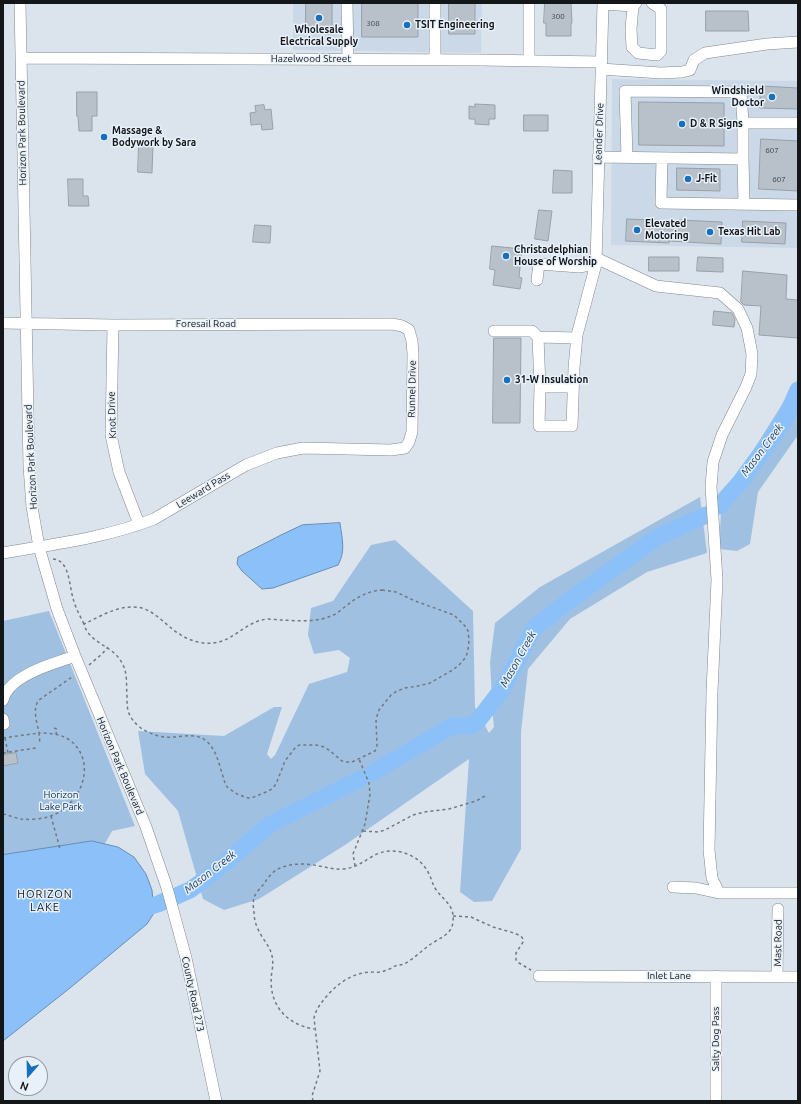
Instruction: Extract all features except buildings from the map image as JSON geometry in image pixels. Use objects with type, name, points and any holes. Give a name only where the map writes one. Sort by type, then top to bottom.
[{"type":"street","name":"Horizon Park Boulevard","points":[[20,3],[29,466],[32,507],[39,547],[57,609],[146,827],[167,888]]},
{"type":"street","points":[[347,3],[348,59]]},
{"type":"street","points":[[435,3],[435,60]]},
{"type":"street","points":[[529,3],[529,61]]},
{"type":"street","points":[[603,4],[634,4],[631,29],[632,47],[638,53],[656,55],[661,51],[661,9],[652,3]]},
{"type":"street","name":"Leander Drive","points":[[540,387],[539,426],[572,426],[576,338],[596,261],[603,4]]},
{"type":"street","name":"Hazelwood Street","points":[[21,58],[529,61],[601,65],[661,73],[690,70],[694,60],[705,53],[767,44],[798,42]]},
{"type":"street","points":[[627,157],[625,91],[741,92],[744,204]]},
{"type":"street","points":[[743,123],[798,124]]},
{"type":"street","points":[[598,157],[743,159]]},
{"type":"street","points":[[662,158],[661,203],[798,205]]},
{"type":"street","points":[[537,280],[539,264],[578,267],[596,261],[656,286],[720,293],[738,309],[747,328],[752,354],[751,374],[722,435],[713,462],[711,487],[716,580],[709,850],[712,878],[719,894]]},
{"type":"street","name":"Foresail Road","points":[[3,323],[113,325],[392,324],[402,326],[408,330]]},
{"type":"street","name":"Knot Drive","points":[[113,325],[111,435],[119,472],[139,524]]},
{"type":"street","name":"Runnel Drive","points":[[405,448],[410,442],[412,432],[413,354],[412,341],[408,330]]},
{"type":"street","points":[[494,331],[532,331],[538,337],[540,387],[573,387]]},
{"type":"street","points":[[538,337],[576,338]]},
{"type":"street","name":"Leeward Pass","points":[[3,553],[103,535],[154,519],[246,465],[277,453],[303,448],[391,450],[405,448]]},
{"type":"street","points":[[3,700],[3,697],[10,685],[25,675],[75,656]]},
{"type":"street","points":[[673,887],[696,888],[719,894],[798,893]]},
{"type":"street","name":"County Road 273","points":[[167,888],[186,958],[216,1101]]},
{"type":"street","name":"Mast Road","points":[[777,977],[778,909]]},
{"type":"street","name":"Inlet Lane","points":[[539,976],[798,977]]},
{"type":"street","name":"Salty Dog Pass","points":[[716,976],[716,1101]]},
{"type":"path","points":[[52,559],[55,558],[62,563],[66,570],[73,599],[88,634],[108,647],[118,657],[124,666],[126,674],[128,710],[133,721],[144,730],[157,736],[199,736],[204,739],[212,747],[217,756],[224,783],[227,787],[236,794],[249,798],[272,788],[276,784],[285,761],[299,745],[316,745],[324,747],[342,761],[346,762],[352,762],[374,751],[377,746],[377,716],[379,710],[391,695],[405,688],[430,683],[451,671],[466,657],[469,640],[466,627],[454,615],[415,601],[396,592],[382,590],[368,592],[331,616],[294,621],[264,619],[253,623],[230,638],[212,643],[191,641],[177,633],[154,614],[136,607],[115,610],[84,624]]},
{"type":"path","points":[[87,667],[98,659],[108,647]]},
{"type":"path","points":[[40,744],[35,708],[37,703],[43,697],[77,674]]},
{"type":"path","points":[[54,728],[57,729],[56,734]]},
{"type":"path","points":[[3,814],[22,819],[36,819],[51,816],[60,812],[72,801],[81,787],[85,774],[78,748],[70,740],[56,734],[39,733],[4,738],[8,753]]},
{"type":"path","points":[[3,754],[36,748]]},
{"type":"path","points":[[355,866],[353,854],[363,831],[370,794],[369,783],[359,758]]},
{"type":"path","points":[[363,831],[378,832],[385,830],[413,815],[449,809],[476,801],[485,796]]},
{"type":"path","points":[[51,816],[60,849]]},
{"type":"path","points":[[313,1101],[312,1096],[320,1070],[314,1029],[314,1018],[316,1010],[328,994],[343,981],[355,975],[384,972],[406,963],[430,944],[447,934],[453,924],[452,908],[436,889],[428,871],[416,858],[398,851],[389,851],[382,852],[355,866],[337,869],[305,864],[292,865],[276,870],[254,897],[253,908],[256,926],[268,946],[273,964],[270,985],[273,1000],[283,1014],[293,1022],[300,1026],[314,1029]]},
{"type":"path","points":[[453,916],[471,917],[493,927],[521,936],[523,942],[516,953],[516,960],[539,976]]},
{"type":"shaded area","points":[[293,3],[482,3],[481,53],[293,50]]},
{"type":"shaded area","points":[[612,79],[798,81],[798,248],[611,245]]},
{"type":"shaded area","points":[[340,523],[343,550],[338,565],[273,588],[262,589],[242,571],[237,564],[238,557],[302,525]]},
{"type":"shaded area","name":"HORIZON LAKE","points":[[92,841],[118,847],[134,857],[146,874],[152,890],[154,913],[147,924],[3,1041],[3,855]]},
{"type":"green space","points":[[798,379],[798,435],[758,492],[750,544],[737,551],[719,549],[722,494],[749,457]]},
{"type":"green space","points":[[700,497],[707,553],[647,572],[570,619],[528,669],[521,732],[521,849],[492,901],[474,902],[460,892],[469,759],[345,845],[259,899],[224,910],[203,899],[178,811],[145,774],[138,731],[224,736],[274,707],[282,707],[267,754],[271,759],[275,755],[309,684],[347,672],[350,658],[339,650],[314,654],[308,635],[311,608],[333,601],[371,545],[395,540],[473,611],[475,707],[489,733],[494,727],[490,662],[495,623],[540,587]]},
{"type":"green space","name":"Horizon Lake Park","points":[[49,611],[135,826],[112,831],[98,856],[3,883],[3,621]]},
{"type":"waterway","name":"Mason Creek","points":[[719,506],[741,481],[766,447],[785,419],[798,390]]},
{"type":"waterway","name":"Mason Creek","points":[[372,773],[452,726],[470,726],[477,722],[503,688],[534,628],[656,538],[706,515]]},
{"type":"waterway","name":"Mason Creek","points":[[132,912],[158,904],[190,890],[212,874],[269,825],[360,779]]},
{"type":"place","name":"Wholesale Electrical Supply","points":[[319,18]]},
{"type":"place","name":"TSIT Engineering","points":[[407,25]]},
{"type":"place","name":"Windshield Doctor","points":[[772,97]]},
{"type":"place","name":"D & R Signs","points":[[682,124]]},
{"type":"place","name":"Massage & Bodywork by Sara","points":[[104,137]]},
{"type":"place","name":"J-Fit","points":[[688,179]]},
{"type":"place","name":"Elevated Motoring","points":[[637,230]]},
{"type":"place","name":"Texas Hit Lab","points":[[710,232]]},
{"type":"place","name":"Christadelphian House of Worship","points":[[506,256]]},
{"type":"place","name":"31-W Insulation","points":[[507,380]]},
{"type":"district","name":"HORIZON LAKE","points":[[45,900]]}]
